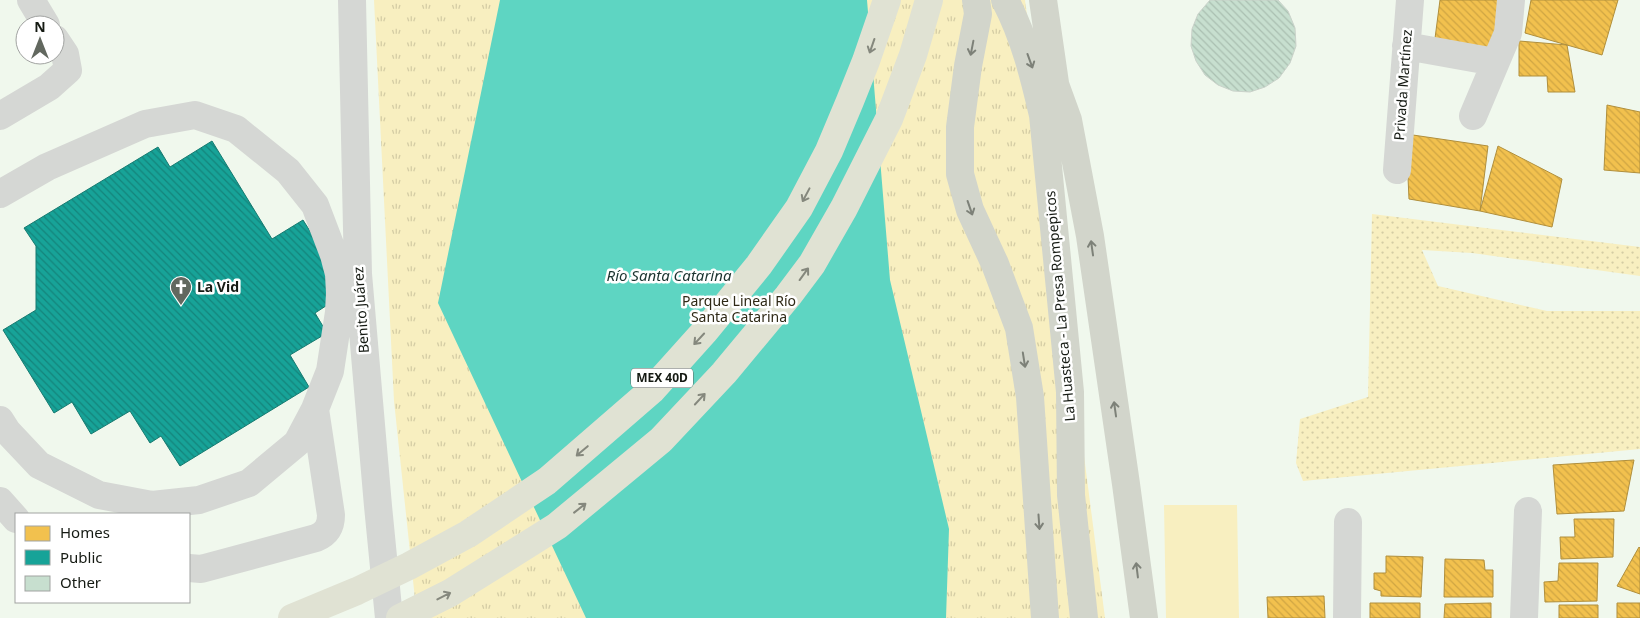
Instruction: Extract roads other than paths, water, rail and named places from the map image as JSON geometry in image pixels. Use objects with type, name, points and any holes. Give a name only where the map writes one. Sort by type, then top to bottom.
[{"type":"highway","name":"MEX 40D","points":[[292,618],[356,592],[468,534],[547,481],[652,390],[706,331],[758,265],[799,208],[829,151],[847,109],[866,62],[887,0]]},
{"type":"highway","name":"MEX 40D","points":[[400,618],[450,593],[557,526],[661,440],[724,373],[812,264],[844,208],[889,119],[913,55],[929,0]]},
{"type":"main road","points":[[976,0],[978,14],[968,66],[960,128],[960,174],[970,210],[1019,328],[1030,397],[1045,618]]},
{"type":"main road","name":"La Huasteca - La Presa Rompepicos","points":[[1043,0],[1055,83],[1064,206],[1071,495],[1084,618]]},
{"type":"main road","name":"La Huasteca - La Presa Rompepicos","points":[[1013,5],[1034,73],[1043,115],[1067,299],[1083,391],[1097,618]]},
{"type":"main road","points":[[1055,83],[1068,120],[1090,236],[1144,618]]},
{"type":"street","points":[[31,0],[40,15]]},
{"type":"street","name":"Benito Juárez","points":[[352,0],[358,274],[389,618]]},
{"type":"street","name":"Privada Martínez","points":[[1397,170],[1410,0]]},
{"type":"street","points":[[1473,116],[1508,33],[1511,0]]},
{"type":"street","points":[[1406,46],[1495,62]]},
{"type":"street","points":[[0,116],[49,86],[68,70],[65,54]]},
{"type":"street","points":[[0,194],[47,166],[145,124],[195,115],[236,129],[288,171],[315,205],[334,255],[339,274],[339,312],[330,371],[315,409],[297,443],[249,483],[199,500],[152,505],[100,495],[39,466],[7,431],[0,420]]},
{"type":"street","points":[[190,568],[202,569],[316,538],[328,530],[331,523],[331,515],[315,409]]},
{"type":"street","points":[[0,501],[15,518]]},
{"type":"street","points":[[1524,618],[1528,511]]},
{"type":"street","points":[[1347,618],[1348,522]]},
{"type":"water","name":"Río Santa Catarina","points":[[500,0],[867,0],[890,280],[949,529],[946,618],[586,618],[438,303]]},
{"type":"place","name":"La Vid","points":[[181,306]]},
{"type":"park label","name":"Parque Lineal Río Santa Catarina","points":[[739,310]]}]
